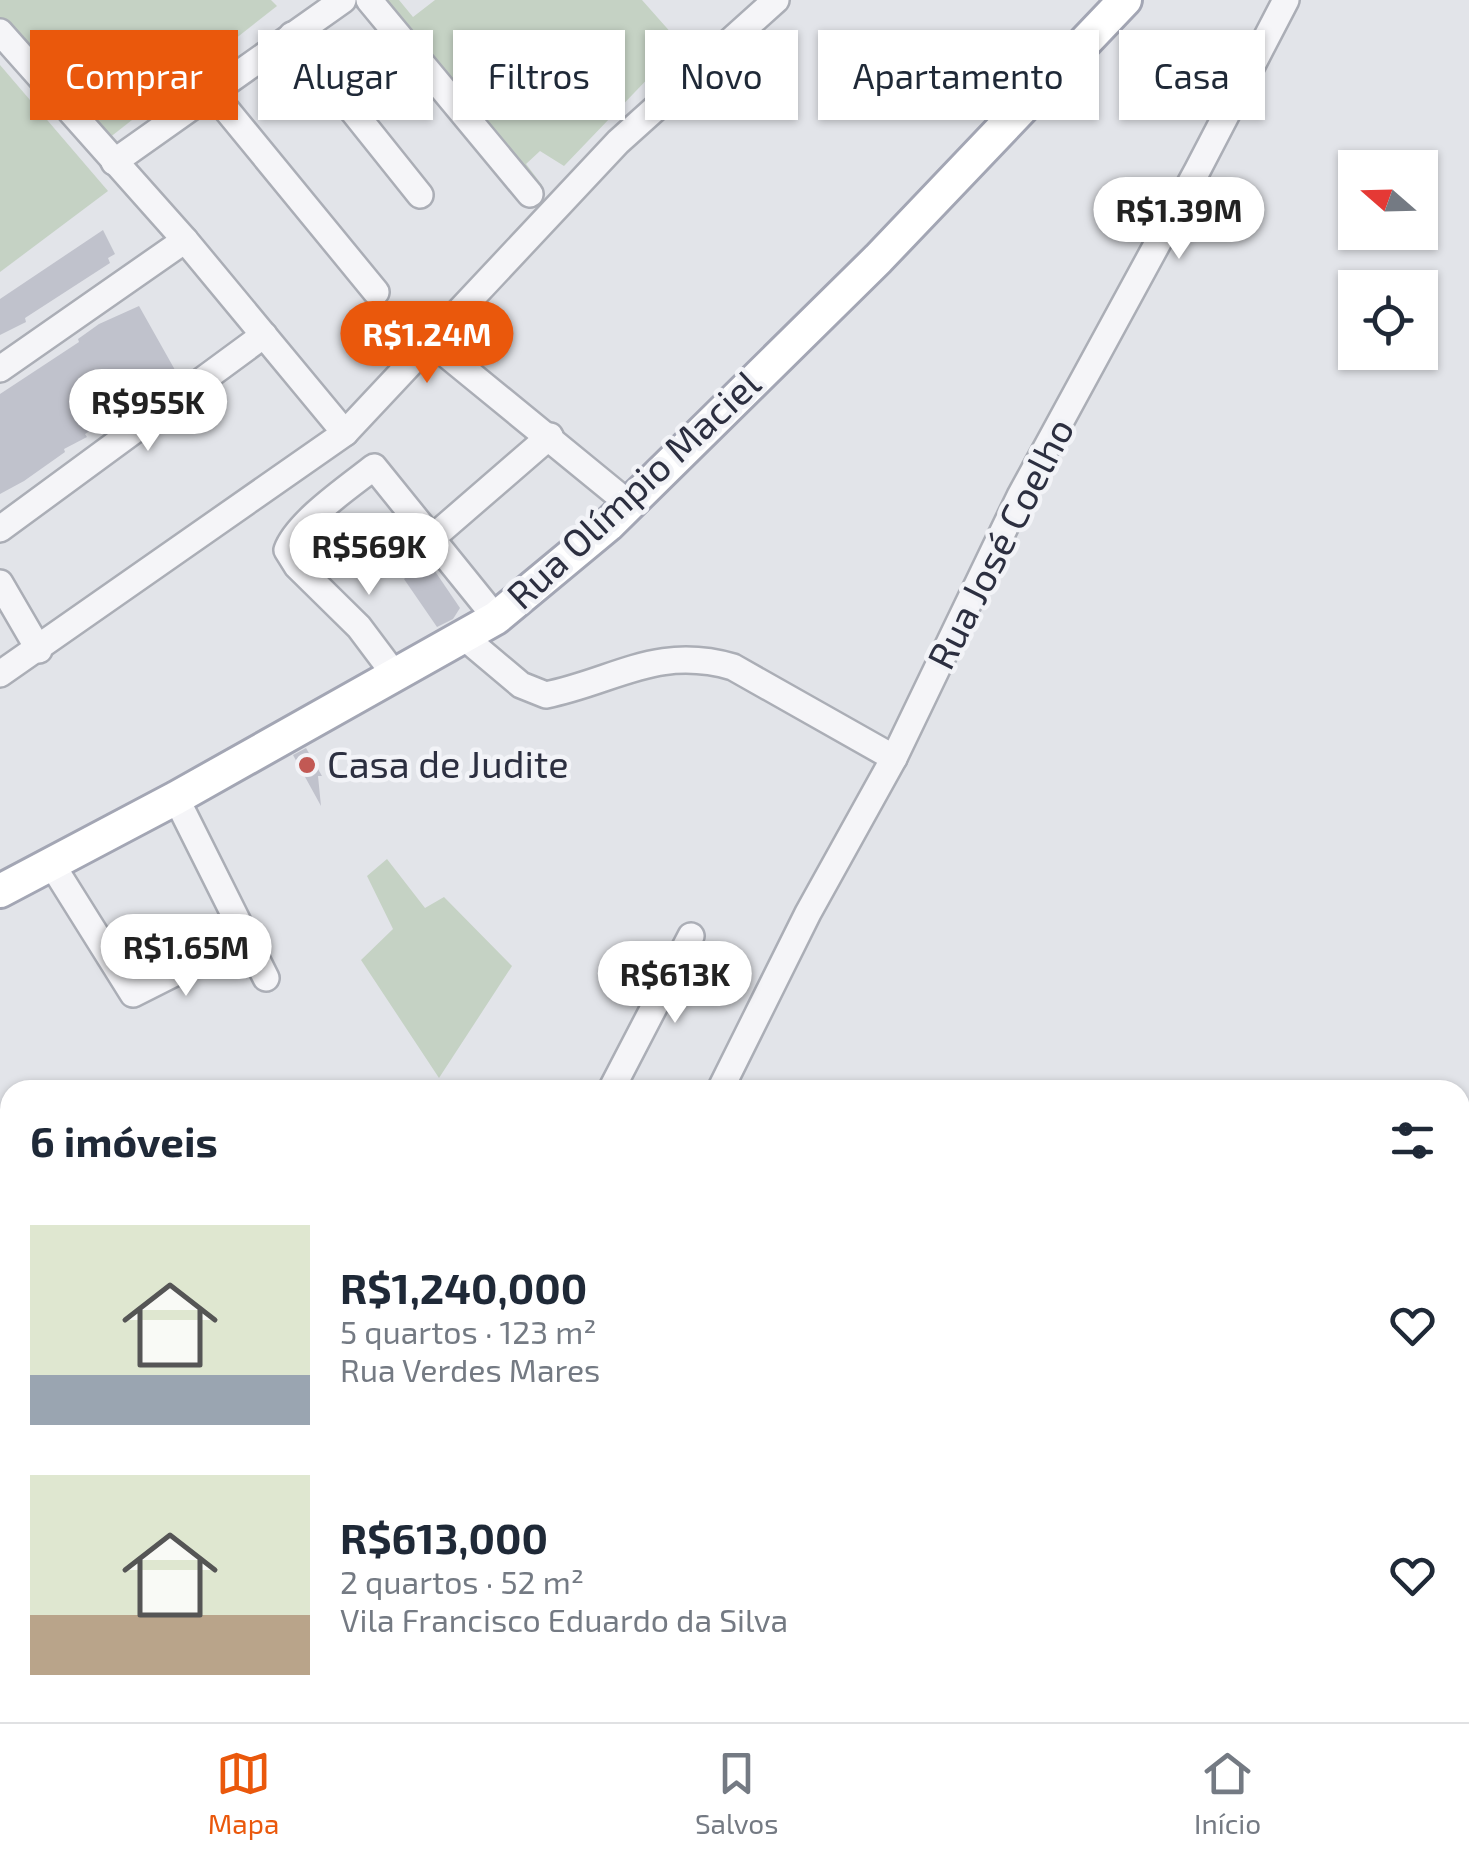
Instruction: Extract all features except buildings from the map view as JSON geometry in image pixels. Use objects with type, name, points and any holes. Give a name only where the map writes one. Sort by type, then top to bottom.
[{"type":"main road","name":"Rua Olímpio Maciel","points":[[0,890],[176,798],[496,618],[628,504],[878,259],[1126,0]]},
{"type":"street","points":[[299,30],[343,0]]},
{"type":"street","points":[[369,0],[530,194]]},
{"type":"street","points":[[0,674],[345,433],[618,142],[776,0]]},
{"type":"street","name":"Rua José Coelho","points":[[725,1080],[808,913],[894,758],[1020,496],[1286,0]]},
{"type":"street","points":[[0,32],[185,240],[345,433]]},
{"type":"street","points":[[114,162],[173,120]]},
{"type":"street","points":[[235,120],[376,292]]},
{"type":"street","points":[[360,120],[420,195]]},
{"type":"street","points":[[0,369],[185,240]]},
{"type":"street","points":[[0,529],[264,335]]},
{"type":"street","points":[[431,342],[628,504]]},
{"type":"street","points":[[431,539],[550,436]]},
{"type":"street","points":[[395,675],[359,628],[297,566],[287,550],[333,500],[374,467],[496,618]]},
{"type":"street","points":[[0,584],[39,650]]},
{"type":"street","points":[[464,637],[521,684],[546,695],[641,664],[674,659],[712,661],[733,667],[894,758]]},
{"type":"street","points":[[176,798],[266,978]]},
{"type":"street","points":[[51,863],[133,994],[246,938]]},
{"type":"street","points":[[616,1080],[690,936]]},
{"type":"green space","points":[[0,0],[271,0],[277,6],[238,37],[238,30],[30,30],[30,54],[0,19]]},
{"type":"green space","points":[[372,0],[399,0],[413,17],[435,0],[642,0],[669,30],[645,30],[645,82],[625,102],[625,30],[453,30],[453,105],[433,79],[433,30],[395,30]]},
{"type":"green space","points":[[0,65],[30,100],[30,120],[47,120],[108,191],[0,272]]},
{"type":"green space","points":[[85,120],[132,120],[104,142]]},
{"type":"green space","points":[[465,120],[608,120],[564,166],[540,151],[526,164],[542,185],[529,203]]},
{"type":"green space","points":[[387,859],[425,908],[444,897],[512,966],[439,1078],[361,960],[393,929],[367,876]]},
{"type":"place","name":"Casa de Judite","points":[[307,765]]}]
